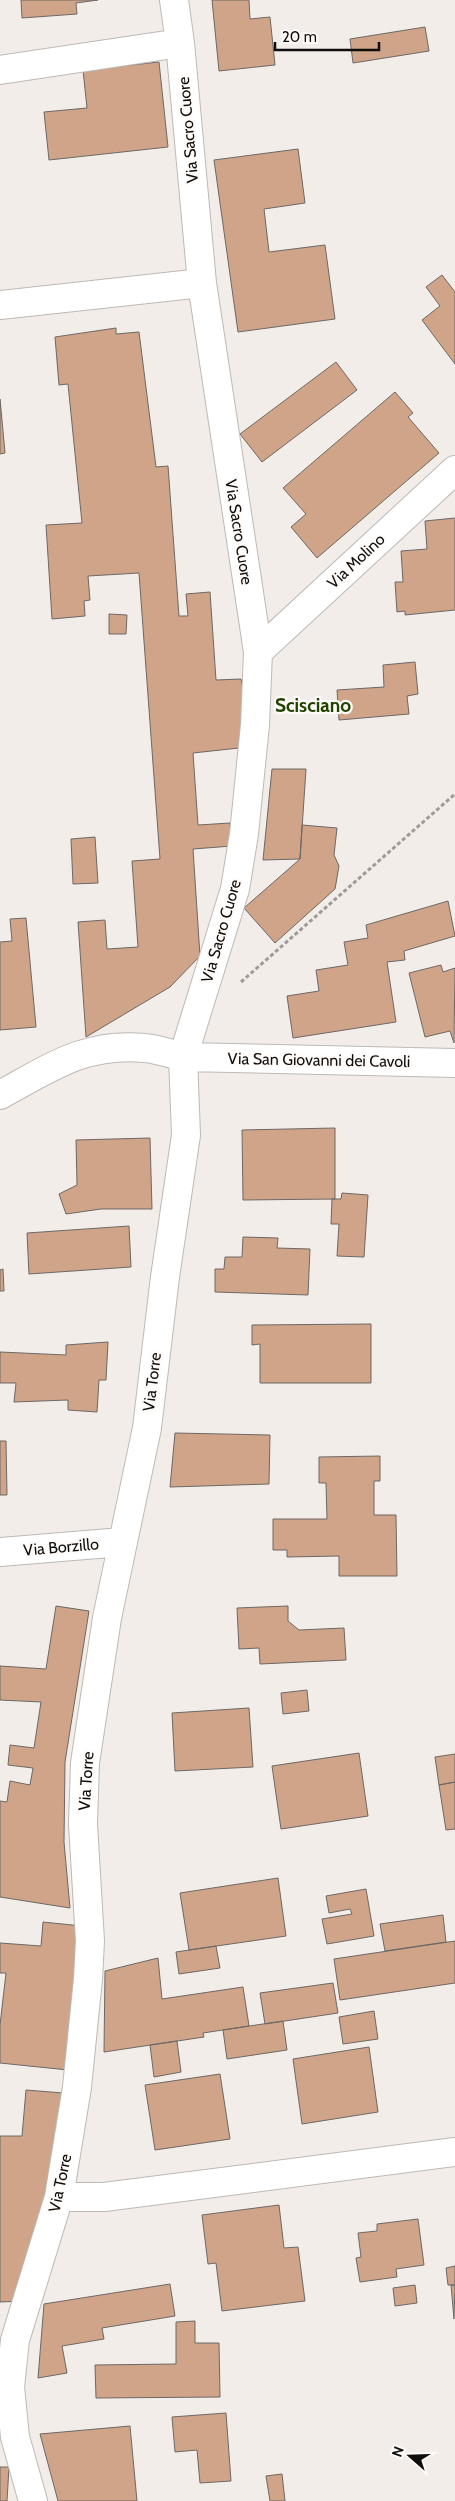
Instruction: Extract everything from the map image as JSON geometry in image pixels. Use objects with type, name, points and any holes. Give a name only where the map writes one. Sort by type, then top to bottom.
[{"type":"street","name":"Via Sacro Cuore","points":[[174,0],[180,43],[202,284],[258,652],[255,725],[244,834],[235,890],[183,1056]]},
{"type":"street","points":[[0,70],[180,43]]},
{"type":"street","points":[[0,305],[202,284]]},
{"type":"street","name":"Via Molino","points":[[258,652],[455,470]]},
{"type":"street","name":"Via San Giovanni dei Cavoli","points":[[0,1095],[77,1054],[108,1047],[146,1048],[183,1056],[455,1063]]},
{"type":"street","name":"Via Torre","points":[[33,2501],[14,2437],[8,2339],[59,2197],[77,2087],[90,1941],[83,1824],[85,1763],[107,1618],[146,1428],[165,1277],[186,1135],[183,1056]]},
{"type":"street","name":"Via Borzillo","points":[[0,1552],[122,1542]]},
{"type":"street","points":[[59,2197],[104,2197],[455,2152]]},
{"type":"path","points":[[238,984],[455,794]]},
{"type":"building","points":[[21,0],[98,0],[76,3],[77,14],[22,18]]},
{"type":"building","points":[[212,0],[249,0],[250,19],[270,17],[275,65],[219,71]]},
{"type":"building","points":[[425,27],[429,51],[353,63],[350,39]]},
{"type":"building","points":[[159,62],[168,147],[49,160],[44,112],[87,108],[83,70]]},
{"type":"building","points":[[298,149],[305,203],[264,209],[269,252],[325,245],[335,319],[238,332],[214,160]]},
{"type":"building","points":[[442,275],[455,292],[455,364],[422,320],[440,306],[426,287]]},
{"type":"building","points":[[116,328],[116,334],[139,332],[156,467],[168,466],[179,616],[188,616],[186,594],[210,592],[216,680],[241,679],[248,712],[239,748],[193,753],[198,825],[230,823],[232,846],[193,849],[200,956],[170,987],[86,1037],[78,922],[105,920],[107,949],[138,947],[132,861],[160,859],[139,573],[88,576],[90,600],[84,601],[85,616],[52,619],[46,525],[82,523],[68,384],[59,385],[55,337]]},
{"type":"building","points":[[336,362],[357,390],[262,462],[240,434]]},
{"type":"building","points":[[395,392],[413,413],[408,417],[439,453],[317,558],[291,527],[306,514],[283,488]]},
{"type":"building","points":[[0,399],[5,453],[0,454]]},
{"type":"building","points":[[455,518],[455,610],[405,615],[405,611],[397,612],[395,582],[403,582],[401,551],[427,549],[425,521]]},
{"type":"building","points":[[109,614],[127,615],[126,634],[109,634]]},
{"type":"building","points":[[415,662],[418,694],[407,696],[409,714],[339,720],[337,690],[384,687],[383,665]]},
{"type":"building","points":[[272,769],[306,769],[300,859],[263,860]]},
{"type":"building","points":[[302,825],[337,828],[334,855],[339,866],[335,889],[275,943],[244,908],[300,859]]},
{"type":"building","points":[[95,837],[98,883],[73,884],[71,839]]},
{"type":"building","points":[[448,901],[455,936],[404,951],[405,960],[387,962],[396,1022],[293,1038],[287,996],[319,991],[316,970],[348,965],[344,942],[368,938],[366,925]]},
{"type":"building","points":[[26,918],[36,1027],[0,1030],[0,942],[12,941],[10,919]]},
{"type":"building","points":[[441,965],[443,972],[455,968],[454,1043],[450,1031],[425,1037],[409,973]]},
{"type":"building","points":[[335,1128],[335,1199],[243,1200],[242,1130]]},
{"type":"building","points":[[150,1138],[152,1209],[101,1209],[66,1214],[59,1194],[77,1185],[76,1140]]},
{"type":"building","points":[[342,1193],[368,1195],[364,1257],[337,1256],[339,1224],[331,1224],[332,1199],[341,1199]]},
{"type":"building","points":[[129,1226],[131,1267],[29,1274],[27,1233]]},
{"type":"building","points":[[243,1237],[278,1238],[277,1248],[310,1249],[308,1295],[215,1292],[215,1269],[224,1269],[225,1257],[242,1257]]},
{"type":"building","points":[[3,1269],[4,1291],[0,1291],[0,1270]]},
{"type":"building","points":[[371,1324],[371,1383],[260,1383],[260,1344],[252,1345],[252,1325]]},
{"type":"building","points":[[108,1342],[106,1380],[99,1380],[97,1412],[68,1410],[68,1400],[14,1402],[16,1383],[0,1383],[0,1352],[66,1355],[66,1345]]},
{"type":"building","points":[[175,1433],[270,1435],[269,1484],[170,1487]]},
{"type":"building","points":[[0,1441],[6,1441],[7,1495],[0,1495]]},
{"type":"building","points":[[380,1456],[380,1481],[374,1481],[374,1515],[396,1515],[397,1576],[339,1576],[339,1556],[287,1557],[287,1550],[273,1550],[273,1519],[327,1519],[326,1483],[319,1483],[319,1457]]},
{"type":"building","points":[[56,1606],[89,1611],[65,1762],[64,1842],[70,1908],[0,1897],[0,1801],[7,1802],[10,1781],[30,1785],[33,1768],[8,1765],[10,1745],[34,1748],[41,1702],[0,1700],[0,1666],[46,1669]]},
{"type":"building","points":[[288,1606],[288,1621],[299,1630],[344,1628],[346,1660],[260,1664],[259,1648],[239,1649],[237,1608]]},
{"type":"building","points":[[307,1690],[309,1711],[283,1714],[281,1693]]},
{"type":"building","points":[[249,1708],[253,1767],[175,1771],[172,1713]]},
{"type":"building","points":[[359,1753],[368,1816],[281,1829],[272,1766]]},
{"type":"building","points":[[455,1754],[455,1782],[439,1785],[435,1757]]},
{"type":"building","points":[[455,1782],[455,1829],[446,1830],[439,1785]]},
{"type":"building","points":[[278,1878],[286,1936],[189,1950],[180,1893]]},
{"type":"building","points":[[366,1889],[374,1936],[327,1944],[322,1919],[352,1914],[350,1909],[329,1913],[326,1896]]},
{"type":"building","points":[[443,1915],[446,1942],[385,1951],[380,1924]]},
{"type":"building","points":[[43,1922],[82,1926],[68,2070],[0,2063],[0,2025],[6,1973],[0,1973],[0,1943],[41,1946]]},
{"type":"building","points":[[455,1941],[455,1983],[340,2000],[334,1959]]},
{"type":"building","points":[[216,1946],[220,1968],[179,1974],[176,1952]]},
{"type":"building","points":[[158,1958],[162,1999],[243,1987],[249,2026],[203,2033],[204,2037],[104,2052],[105,1971]]},
{"type":"building","points":[[333,1983],[338,2013],[265,2024],[260,1993]]},
{"type":"building","points":[[374,2011],[378,2039],[343,2044],[339,2017]]},
{"type":"building","points":[[283,2021],[287,2050],[227,2059],[223,2030]]},
{"type":"building","points":[[177,2041],[181,2072],[154,2077],[150,2045]]},
{"type":"building","points":[[369,2047],[378,2112],[302,2124],[293,2059]]},
{"type":"building","points":[[220,2074],[230,2139],[155,2150],[145,2085]]},
{"type":"building","points":[[26,2090],[63,2093],[55,2149],[21,2301],[0,2302],[0,2136],[22,2136]]},
{"type":"building","points":[[279,2205],[284,2248],[298,2247],[305,2301],[222,2311],[216,2263],[208,2264],[202,2215]]},
{"type":"building","points":[[418,2219],[424,2265],[396,2269],[397,2277],[360,2282],[356,2258],[361,2257],[358,2233],[377,2231],[377,2224]]},
{"type":"building","points":[[455,2266],[455,2285],[448,2285],[446,2268]]},
{"type":"building","points":[[170,2284],[175,2316],[102,2328],[104,2339],[62,2346],[67,2373],[38,2378],[44,2304]]},
{"type":"building","points":[[415,2285],[417,2303],[395,2306],[393,2288]]},
{"type":"building","points":[[451,2285],[455,2285],[454,2319]]},
{"type":"building","points":[[195,2321],[195,2343],[219,2343],[220,2397],[96,2398],[95,2365],[176,2364],[176,2322]]},
{"type":"building","points":[[226,2413],[231,2481],[200,2483],[197,2450],[175,2452],[172,2417]]},
{"type":"building","points":[[130,2426],[137,2501],[58,2501],[40,2434]]},
{"type":"building","points":[[0,2467],[9,2467],[7,2501],[0,2501]]},
{"type":"building","points":[[282,2474],[285,2501],[270,2501],[266,2476]]},
{"type":"district","name":"Scisciano","points":[[313,705]]}]
